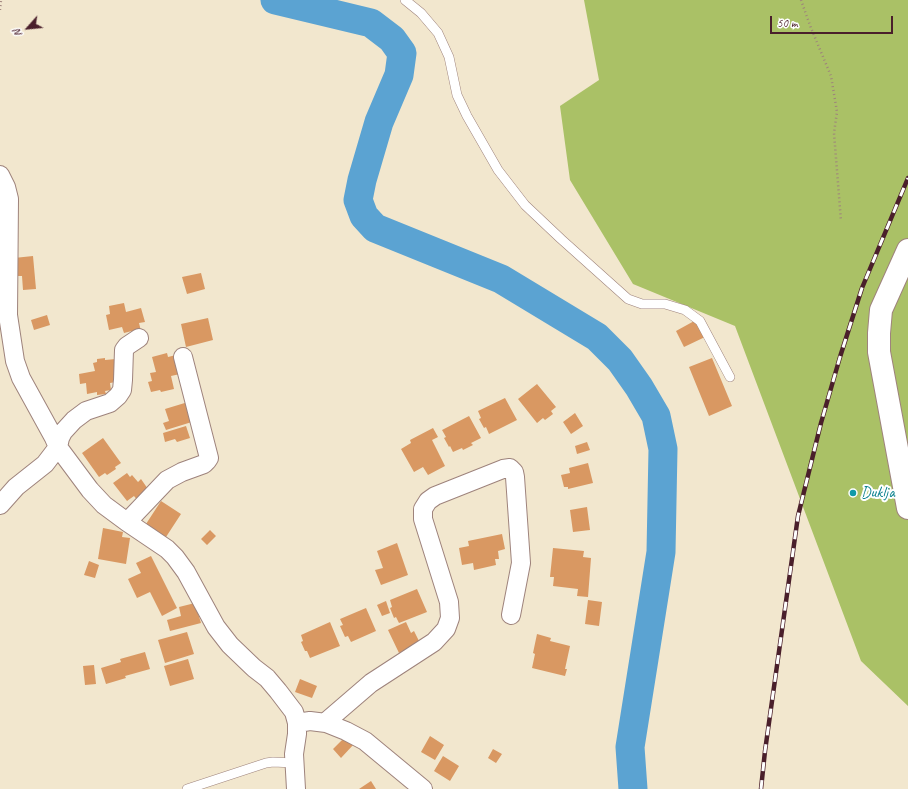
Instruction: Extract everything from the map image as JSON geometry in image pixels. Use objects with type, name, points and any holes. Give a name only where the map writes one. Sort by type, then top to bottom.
[{"type":"street","points":[[0,176],[6,187],[9,199],[8,315],[15,361],[21,378],[58,447],[90,490],[104,505],[167,549],[178,560],[216,627],[230,645],[267,678],[294,712],[297,722],[294,763],[296,789]]},
{"type":"street","points":[[908,250],[881,310],[879,352],[908,508]]},
{"type":"street","points":[[0,504],[16,488],[45,464],[58,447],[60,438],[66,428],[74,420],[86,411],[110,403],[118,396],[122,390],[124,350],[127,346],[139,338]]},
{"type":"street","points":[[127,522],[166,480],[204,464],[209,458],[184,357]]},
{"type":"street","points":[[326,723],[371,683],[434,642],[446,629],[450,618],[449,602],[423,519],[423,509],[428,501],[435,496],[503,469],[510,468],[514,472],[515,477],[521,562],[511,616]]},
{"type":"street","points":[[297,722],[310,721],[326,723],[365,741],[423,789]]},
{"type":"lane","points":[[405,0],[421,13],[438,33],[449,57],[457,95],[467,116],[498,170],[525,205],[628,299],[642,304],[665,304],[685,310],[700,321],[730,377]]},
{"type":"lane","points":[[187,789],[266,763],[294,763]]},
{"type":"path","points":[[0,10],[1,0]]},
{"type":"path","points":[[801,0],[831,76],[836,112],[834,133],[841,221]]},
{"type":"green space","name":"Duklja","points":[[584,0],[908,0],[908,706],[861,661],[735,326],[633,284],[570,180],[560,106],[599,80]]},
{"type":"building","points":[[33,256],[36,289],[23,290],[22,276],[16,276],[14,258]]},
{"type":"building","points":[[201,273],[205,289],[187,294],[182,277]]},
{"type":"building","points":[[124,303],[126,312],[141,308],[145,322],[139,323],[142,335],[133,337],[132,331],[124,333],[122,327],[109,330],[106,315],[110,314],[109,306]]},
{"type":"building","points":[[47,315],[50,325],[34,330],[31,320]]},
{"type":"building","points":[[208,318],[213,340],[186,347],[181,324]]},
{"type":"building","points":[[696,320],[705,337],[684,347],[676,331]]},
{"type":"building","points":[[167,353],[168,357],[176,355],[180,374],[171,376],[174,389],[161,392],[160,390],[151,392],[148,382],[152,381],[150,373],[156,372],[152,357]]},
{"type":"building","points":[[105,358],[105,360],[116,359],[116,382],[110,383],[111,390],[105,391],[106,394],[97,395],[97,392],[87,394],[86,383],[80,384],[79,374],[95,371],[93,363],[97,362],[97,359]]},
{"type":"building","points":[[712,358],[732,406],[709,416],[689,367]]},
{"type":"building","points":[[537,384],[556,407],[551,411],[553,414],[545,420],[543,418],[537,423],[518,399]]},
{"type":"building","points":[[505,398],[517,420],[489,434],[486,427],[484,428],[479,419],[481,418],[478,411]]},
{"type":"building","points":[[188,402],[195,421],[166,430],[163,423],[169,421],[165,409]]},
{"type":"building","points":[[575,413],[583,426],[571,434],[563,422]]},
{"type":"building","points":[[469,416],[481,438],[471,443],[473,445],[463,450],[462,448],[453,452],[444,438],[446,437],[442,430]]},
{"type":"building","points":[[186,426],[190,438],[177,442],[175,439],[165,442],[163,433]]},
{"type":"building","points":[[433,428],[438,437],[432,440],[445,466],[428,475],[423,467],[414,472],[401,449],[411,443],[410,440]]},
{"type":"building","points":[[103,438],[121,463],[115,467],[116,469],[107,475],[105,473],[99,477],[82,453]]},
{"type":"building","points":[[587,442],[590,450],[577,454],[575,446]]},
{"type":"building","points":[[588,463],[593,483],[568,489],[568,487],[564,487],[561,475],[570,473],[569,468]]},
{"type":"building","points":[[127,473],[130,477],[132,475],[138,482],[141,479],[150,492],[138,501],[134,496],[127,501],[113,483]]},
{"type":"building","points":[[161,501],[181,514],[166,537],[146,524]]},
{"type":"building","points":[[587,507],[590,530],[573,532],[570,510]]},
{"type":"building","points":[[103,528],[123,532],[122,537],[130,538],[126,564],[98,559]]},
{"type":"building","points":[[210,530],[216,536],[207,545],[201,539]]},
{"type":"building","points":[[502,534],[505,549],[498,551],[499,559],[495,559],[496,565],[474,570],[473,563],[462,565],[459,548],[469,546],[468,541]]},
{"type":"building","points":[[397,543],[408,575],[381,585],[375,570],[383,568],[377,551]]},
{"type":"building","points":[[553,548],[584,551],[583,557],[591,558],[588,597],[577,596],[578,589],[553,586],[554,577],[550,577]]},
{"type":"building","points":[[151,556],[177,608],[162,616],[150,592],[137,598],[128,579],[141,573],[136,563]]},
{"type":"building","points":[[89,561],[99,565],[95,578],[84,575]]},
{"type":"building","points":[[417,589],[427,612],[399,623],[396,617],[394,618],[390,608],[392,607],[390,600]]},
{"type":"building","points":[[588,600],[602,602],[599,626],[585,624]]},
{"type":"building","points":[[386,601],[390,613],[382,616],[377,605]]},
{"type":"building","points":[[195,603],[201,623],[170,631],[167,620],[181,616],[179,607]]},
{"type":"building","points":[[366,608],[376,631],[351,642],[348,636],[345,637],[340,626],[343,625],[340,619]]},
{"type":"building","points":[[330,622],[340,646],[310,658],[301,642],[303,641],[301,635]]},
{"type":"building","points":[[406,622],[411,633],[414,631],[420,643],[399,653],[388,630]]},
{"type":"building","points":[[187,632],[194,654],[165,663],[158,640]]},
{"type":"building","points":[[537,634],[551,638],[550,641],[570,646],[565,676],[532,668]]},
{"type":"building","points":[[145,652],[150,669],[125,676],[126,678],[106,684],[101,668],[121,662],[120,659]]},
{"type":"building","points":[[188,659],[194,679],[170,686],[164,666]]},
{"type":"building","points":[[94,665],[96,684],[85,685],[83,666]]},
{"type":"building","points":[[300,679],[317,686],[312,698],[295,692]]},
{"type":"building","points":[[346,736],[354,744],[341,758],[333,749]]},
{"type":"building","points":[[430,736],[444,745],[435,760],[421,752]]},
{"type":"building","points":[[493,749],[502,754],[496,763],[488,758]]},
{"type":"building","points":[[443,756],[459,766],[450,781],[434,771]]},
{"type":"building","points":[[371,781],[376,789],[359,789]]},
{"type":"waterway","points":[[275,0],[371,23],[392,39],[402,53],[399,75],[379,122],[362,180],[358,200],[364,216],[375,228],[501,279],[597,337],[620,360],[639,387],[656,416],[663,449],[661,552],[630,747],[633,789]]},
{"type":"railway","points":[[761,789],[798,516],[821,423],[862,288],[908,178]]},
{"type":"place","name":"Duklja","points":[[853,493]]}]
